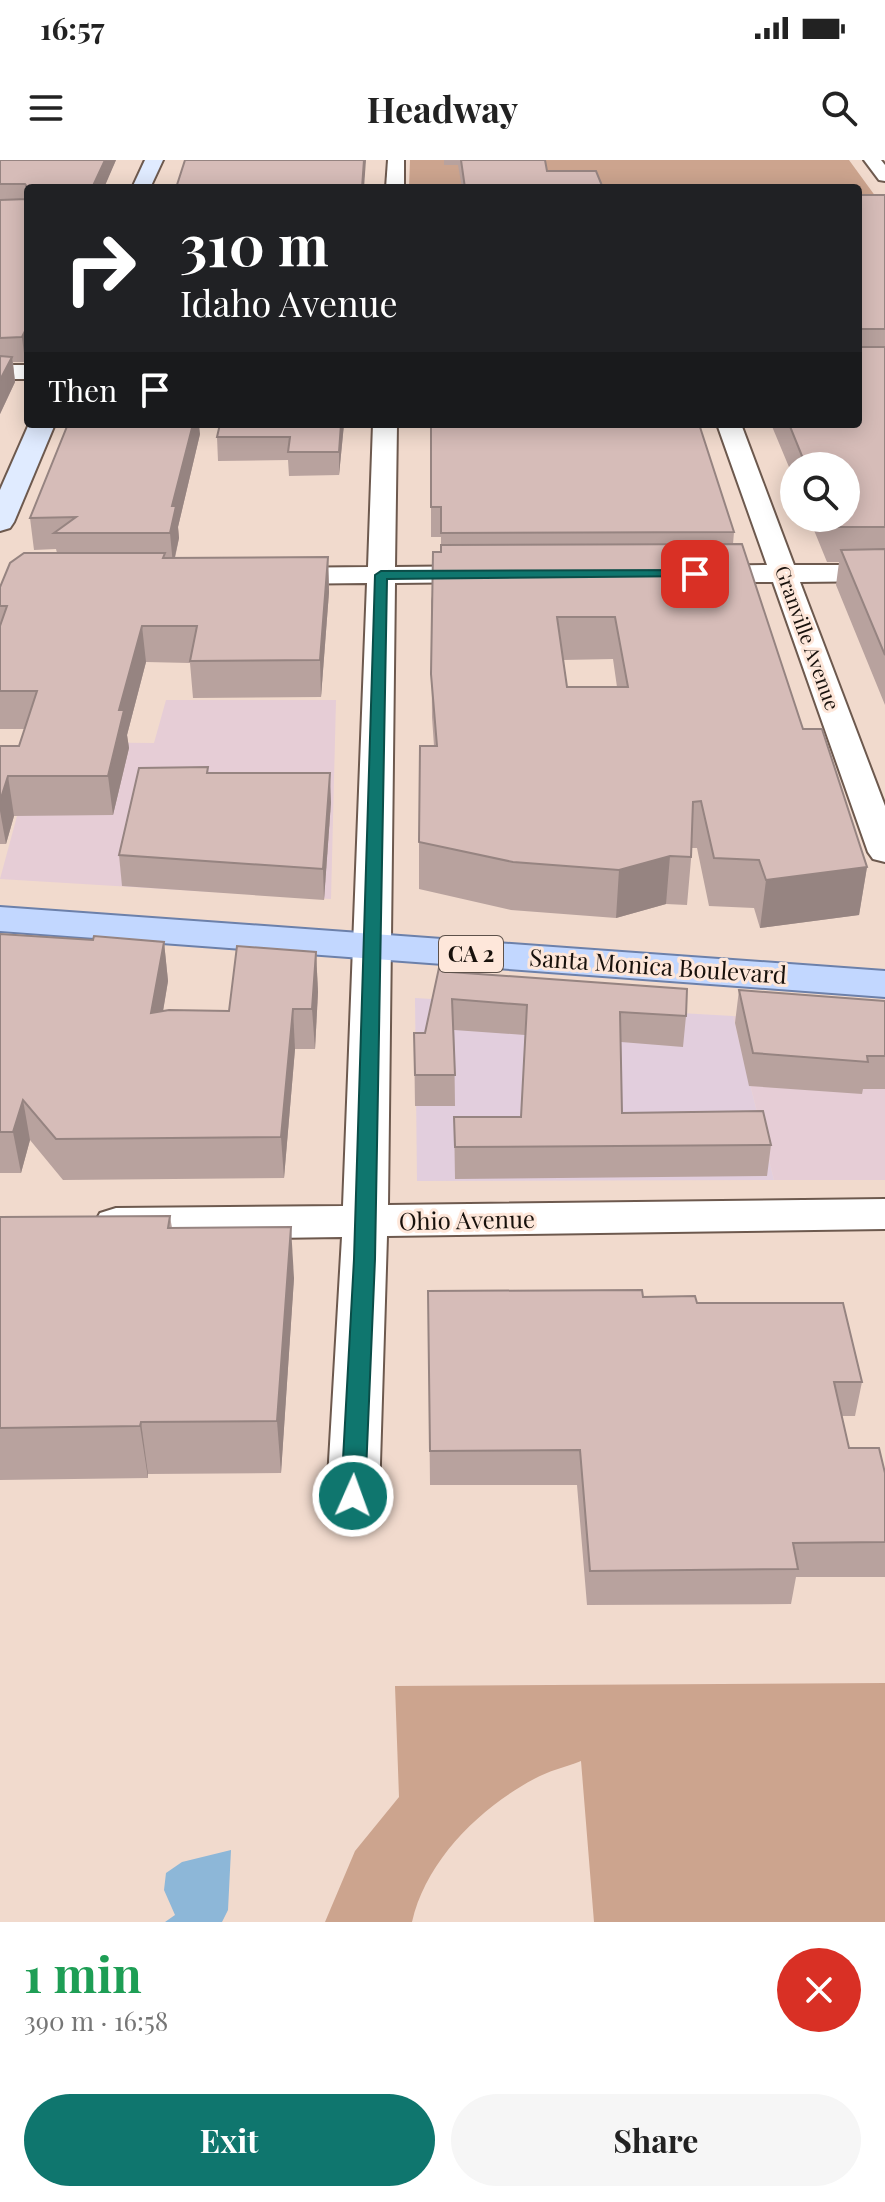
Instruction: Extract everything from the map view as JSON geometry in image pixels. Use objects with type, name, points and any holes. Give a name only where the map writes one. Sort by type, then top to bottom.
[{"type":"main road","name":"Santa Monica Boulevard","points":[[0,919],[885,984]]},
{"type":"street","points":[[143,184],[154,160]]},
{"type":"street","points":[[395,184],[396,160]]},
{"type":"street","points":[[872,160],[885,176]]},
{"type":"street","points":[[0,372],[24,372]]},
{"type":"street","points":[[0,522],[40,428]]},
{"type":"street","points":[[353,1496],[364,1222],[385,428]]},
{"type":"street","name":"Granville Avenue","points":[[730,428],[885,852]]},
{"type":"street","points":[[674,574],[885,573]]},
{"type":"street","points":[[250,576],[518,574]]},
{"type":"street","name":"Ohio Avenue","points":[[82,1224],[885,1214]]},
{"type":"shaded area","points":[[410,160],[849,160],[884,208],[862,208],[862,184],[409,184]]},
{"type":"shaded area","points":[[166,700],[336,700],[331,899],[0,879],[37,742],[154,743]]},
{"type":"shaded area","points":[[415,998],[733,1016],[774,1180],[417,1181]]},
{"type":"shaded area","points":[[733,1016],[885,1031],[885,1180],[774,1180]]},
{"type":"shaded area","points":[[885,1683],[885,1922],[594,1922],[581,1761],[534,1779],[475,1821],[458,1838],[429,1878],[412,1922],[325,1922],[355,1851],[399,1797],[395,1686]]},
{"type":"water","points":[[231,1850],[228,1910],[222,1922],[165,1922],[175,1915],[164,1890],[166,1873],[182,1862]]},
{"type":"building","points":[[0,160],[105,160],[94,184],[0,184]]},
{"type":"building","points":[[185,160],[364,160],[362,184],[177,184]]},
{"type":"building","points":[[461,160],[545,160],[547,171],[596,171],[601,184],[464,184]]},
{"type":"building","points":[[862,195],[885,195],[885,329],[862,329]]},
{"type":"building","points":[[24,199],[22,337],[0,338],[0,200]]},
{"type":"building","points":[[862,347],[885,347],[885,527],[860,527],[860,452],[800,452],[791,428],[862,428]]},
{"type":"building","points":[[0,356],[12,357],[0,380]]},
{"type":"building","points":[[66,428],[192,428],[172,506],[176,506],[170,533],[54,533],[76,517],[30,518]]},
{"type":"building","points":[[219,428],[341,428],[339,452],[288,452],[290,437],[217,437]]},
{"type":"building","points":[[431,428],[700,428],[734,532],[441,533],[441,507],[431,507]]},
{"type":"building","points":[[742,544],[803,729],[822,729],[867,867],[766,880],[759,860],[714,858],[701,801],[693,802],[691,857],[670,856],[619,870],[513,862],[419,842],[420,746],[437,746],[431,674],[433,552],[441,552],[441,545]],"holes":[[[557,617],[615,617],[628,687],[567,687]]]},
{"type":"building","points":[[885,549],[885,655],[841,550]]},
{"type":"building","points":[[24,553],[165,553],[163,558],[328,557],[320,660],[190,661],[197,626],[142,626],[119,710],[124,710],[108,776],[8,776],[0,801],[0,746],[19,746],[37,691],[0,691],[0,626],[7,606],[0,606],[0,587],[10,563]]},
{"type":"building","points":[[208,767],[207,773],[330,773],[323,869],[119,855],[139,768]]},
{"type":"building","points":[[0,934],[93,940],[94,936],[164,942],[151,1013],[169,1010],[229,1011],[237,946],[316,952],[312,1009],[293,1009],[281,1137],[56,1139],[23,1100],[13,1132],[0,1132]]},
{"type":"building","points":[[440,963],[451,964],[451,972],[687,989],[686,1016],[620,1012],[622,1113],[763,1111],[771,1145],[455,1147],[454,1117],[521,1117],[527,1005],[452,999],[455,1075],[415,1075],[414,1033],[425,1033]]},
{"type":"building","points":[[739,990],[885,1001],[885,1056],[867,1056],[868,1062],[753,1053]]},
{"type":"building","points":[[170,1216],[168,1228],[291,1227],[277,1421],[141,1422],[140,1426],[0,1428],[0,1217]]},
{"type":"building","points":[[642,1290],[643,1297],[695,1296],[697,1303],[843,1303],[862,1382],[834,1382],[849,1448],[879,1448],[885,1473],[885,1542],[793,1543],[798,1569],[590,1571],[580,1450],[430,1451],[428,1291]]},
{"type":"route","points":[[353,1496],[364,1259],[381,575],[695,574]]}]
